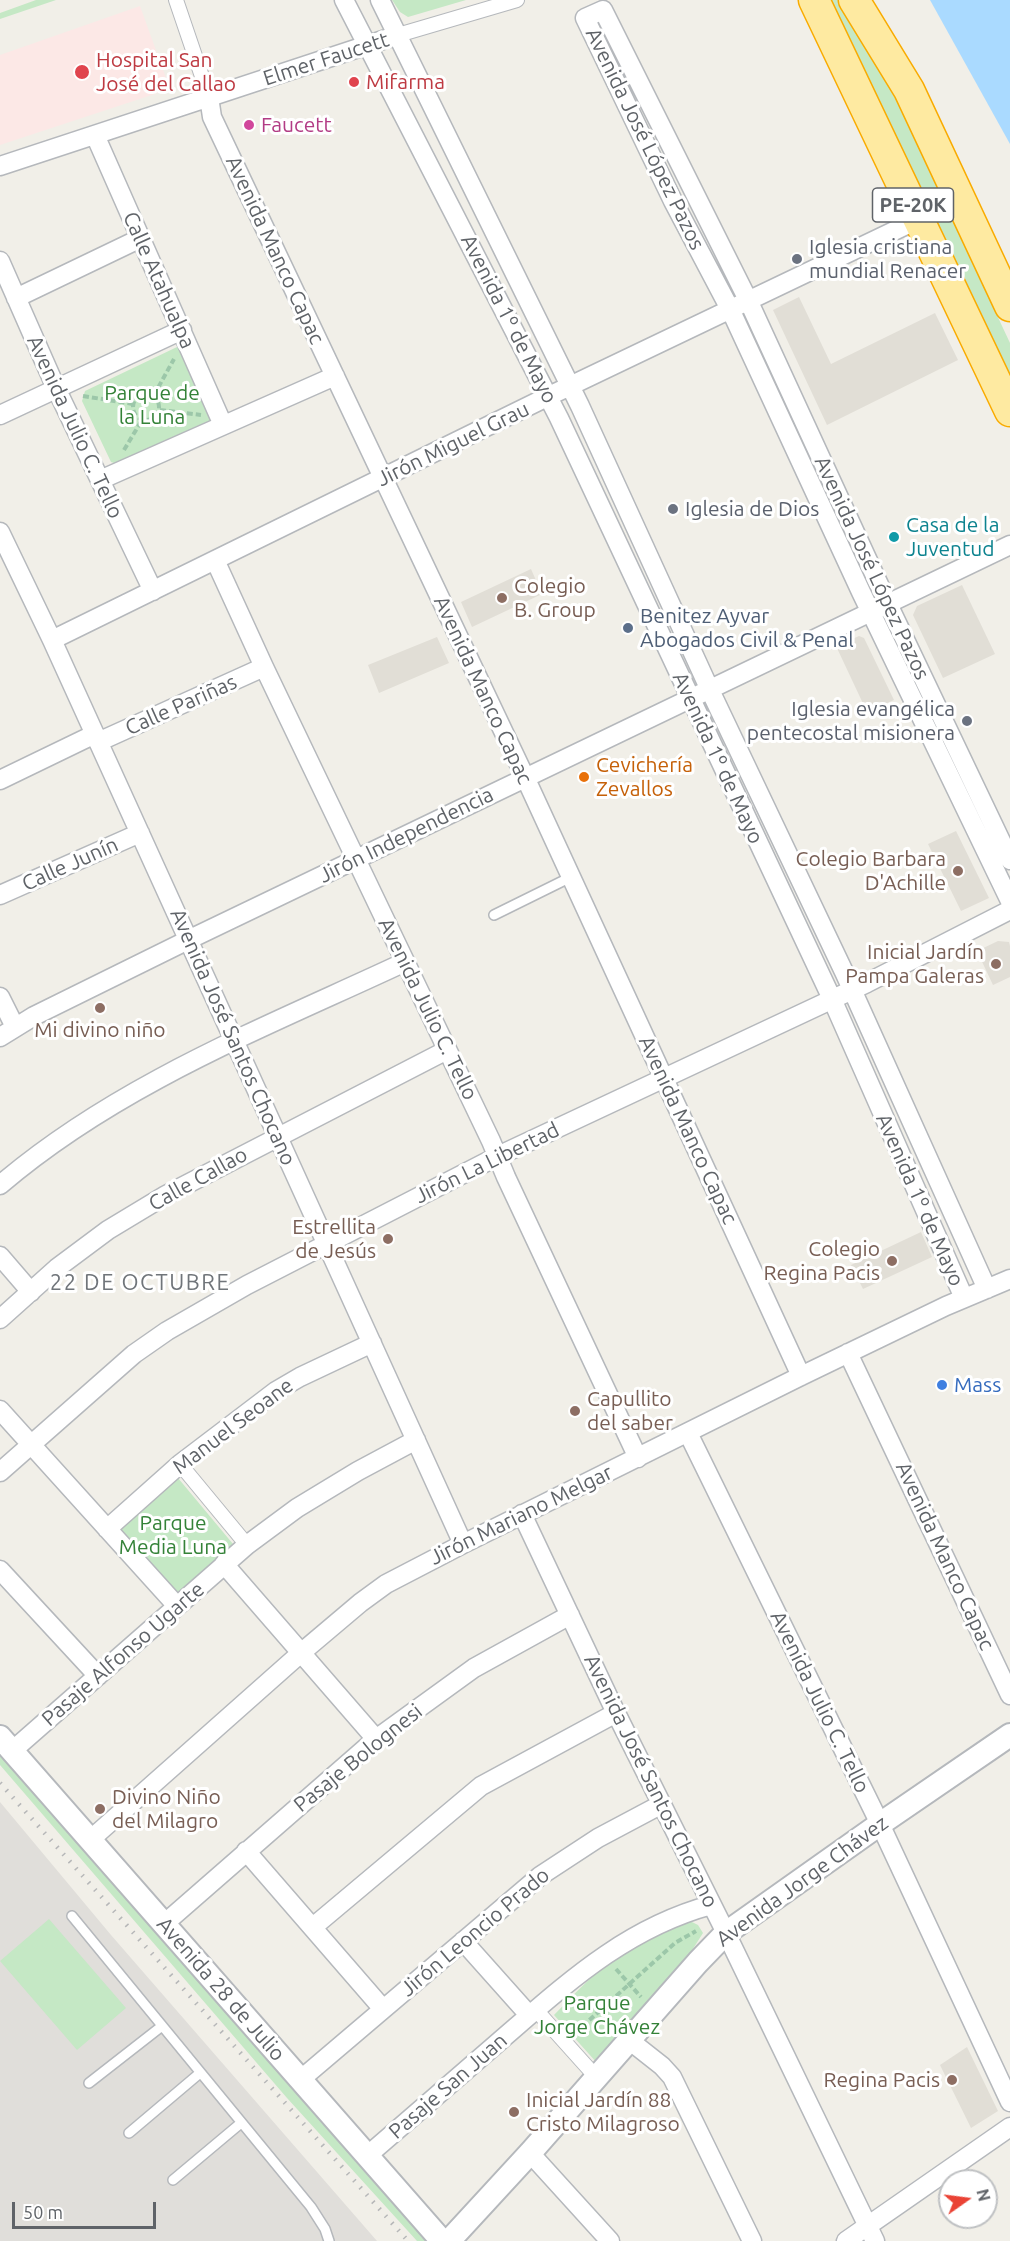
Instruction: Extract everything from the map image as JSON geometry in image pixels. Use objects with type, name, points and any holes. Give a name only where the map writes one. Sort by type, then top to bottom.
[{"type":"highway","name":"PE-20K","points":[[814,0],[1010,411]]},
{"type":"highway","name":"PE-20K","points":[[854,0],[909,90],[1010,306]]},
{"type":"street","name":"Avenida Manco Capac","points":[[176,0],[209,97],[212,117],[525,777],[801,1376]]},
{"type":"street","name":"Avenida 1º de Mayo","points":[[344,0],[549,396],[832,999],[964,1298]]},
{"type":"street","name":"Avenida 1º de Mayo","points":[[380,0],[570,386],[709,688],[852,990],[987,1289]]},
{"type":"street","name":"Elmer Faucett","points":[[0,166],[398,35],[516,0]]},
{"type":"street","name":"Avenida José López Pazos","points":[[1010,860],[748,302],[603,10],[585,18],[673,201],[731,310],[871,612],[1010,901]]},
{"type":"street","name":"Calle Atahualpa","points":[[95,135],[220,419]]},
{"type":"street","name":"Jirón Miguel Grau","points":[[52,640],[549,396],[919,219]]},
{"type":"street","points":[[16,298],[141,238]]},
{"type":"street","name":"Avenida Julio C. Tello","points":[[0,261],[60,386],[100,480],[153,591]]},
{"type":"street","points":[[0,415],[60,386],[183,334]]},
{"type":"street","points":[[100,480],[220,419],[335,376]]},
{"type":"street","name":"Avenida José Santos Chocano","points":[[0,532],[52,640],[463,1544]]},
{"type":"street","name":"Jirón Independencia","points":[[8,1032],[188,940],[1010,544]]},
{"type":"street","name":"Avenida Julio C. Tello","points":[[215,561],[498,1156],[638,1458]]},
{"type":"street","name":"Calle Pariñas","points":[[0,780],[264,667]]},
{"type":"street","name":"Calle Junín","points":[[0,895],[140,833]]},
{"type":"street","name":"Jirón La Libertad","points":[[0,1472],[134,1354],[167,1331],[247,1285],[498,1156],[852,990],[1010,910]]},
{"type":"street","points":[[0,1185],[28,1161],[91,1117],[159,1078],[405,962]]},
{"type":"street","points":[[0,997],[8,1032]]},
{"type":"street","name":"Calle Callao","points":[[0,1319],[57,1268],[108,1230],[166,1195],[447,1050]]},
{"type":"street","points":[[0,1256],[31,1292]]},
{"type":"street","name":"Jirón Mariano Melgar","points":[[90,1840],[302,1652],[386,1584],[848,1353],[964,1298],[1009,1280]]},
{"type":"street","name":"Manuel Seoane","points":[[107,1529],[180,1464],[276,1391],[372,1343]]},
{"type":"street","name":"Avenida Manco Capac","points":[[848,1353],[1010,1695]]},
{"type":"street","points":[[0,1410],[177,1606]]},
{"type":"street","name":"Avenida Julio C. Tello","points":[[688,1433],[880,1824],[1010,2102]]},
{"type":"street","name":"Pasaje Alfonso Ugarte","points":[[6,1744],[98,1676],[247,1545],[297,1508],[416,1440]]},
{"type":"street","points":[[180,1464],[247,1545]]},
{"type":"street","name":"Avenida José Santos Chocano","points":[[522,1514],[616,1713],[871,2234]]},
{"type":"street","points":[[224,1564],[376,1739]]},
{"type":"street","points":[[0,1570],[98,1676]]},
{"type":"street","name":"Pasaje Bolognesi","points":[[164,1924],[376,1739],[474,1668],[570,1615]]},
{"type":"street","points":[[313,1927],[481,1786],[616,1713]]},
{"type":"street","name":"Avenida Jorge Chávez","points":[[449,2241],[597,2078],[698,1962],[718,1919],[880,1824],[1010,1735]]},
{"type":"street","name":"Avenida 28 de Julio","points":[[6,1744],[442,2241]]},
{"type":"street","name":"Jirón Leoncio Prado","points":[[300,2080],[540,1876],[568,1856],[662,1804]]},
{"type":"street","points":[[246,1851],[383,2009]]},
{"type":"street","name":"Pasaje San Juan","points":[[367,2156],[532,2013],[603,1955],[629,1938],[669,1918],[718,1919]]},
{"type":"street","points":[[463,1941],[597,2078]]},
{"type":"street","points":[[629,2040],[662,2066],[672,2077],[752,2241]]},
{"type":"street","points":[[846,2241],[871,2234],[1010,2127]]},
{"type":"street","points":[[530,2153],[610,2241]]},
{"type":"lane","points":[[494,915],[571,877]]},
{"type":"lane","points":[[72,1916],[311,2207],[325,2229],[329,2241]]},
{"type":"lane","points":[[89,2083],[162,2026]]},
{"type":"lane","points":[[129,2133],[200,2073]]},
{"type":"lane","points":[[173,2180],[241,2123]]},
{"type":"path","points":[[154,395],[183,334]]},
{"type":"path","points":[[60,386],[86,398],[132,404]]},
{"type":"path","points":[[140,394],[154,395],[158,400],[160,410],[152,420],[142,420],[135,414],[132,404],[140,394]]},
{"type":"path","points":[[160,410],[220,419]]},
{"type":"path","points":[[669,1918],[675,1943],[698,1962]]},
{"type":"path","points":[[565,2043],[675,1943],[718,1919]]},
{"type":"path","points":[[603,1955],[655,2011]]},
{"type":"shaded area","name":"Hospital San José del Callao","points":[[140,6],[170,89],[0,145],[0,55]]},
{"type":"shaded area","points":[[799,297],[831,364],[935,313],[958,360],[827,425],[773,310]]},
{"type":"shaded area","name":"Colegio B. Group","points":[[531,569],[542,594],[472,627],[461,602]]},
{"type":"shaded area","points":[[962,585],[995,654],[943,678],[913,615],[917,606]]},
{"type":"shaded area","points":[[859,636],[864,638],[894,700],[867,712],[836,646]]},
{"type":"shaded area","points":[[437,637],[449,663],[379,693],[368,665]]},
{"type":"shaded area","name":"Colegio Barbara D'Achille","points":[[956,831],[989,898],[961,911],[928,844]]},
{"type":"shaded area","name":"Inicial Jardín Pampa Galeras","points":[[998,941],[1009,942],[1010,977],[993,985],[977,951]]},
{"type":"shaded area","name":"Colegio Regina Pacis","points":[[921,1232],[932,1257],[863,1289],[851,1265]]},
{"type":"shaded area","points":[[0,1802],[111,1935],[377,2241],[0,2241]]},
{"type":"shaded area","points":[[967,2047],[998,2111],[971,2128],[940,2065]]},
{"type":"green space","points":[[36,0],[56,0],[0,19],[0,13]]},
{"type":"green space","points":[[392,0],[466,0],[408,17],[400,12]]},
{"type":"green space","points":[[829,0],[844,0],[887,80],[1010,343],[1010,387]]},
{"type":"green space","name":"Parque de la Luna","points":[[177,347],[186,353],[213,423],[120,465],[111,462],[82,401],[85,391]]},
{"type":"green space","name":"Parque Media Luna","points":[[178,1478],[233,1544],[174,1597],[115,1530]]},
{"type":"green space","points":[[0,1745],[428,2241],[417,2241],[287,2098],[0,1765]]},
{"type":"green space","points":[[49,1919],[126,2008],[77,2050],[0,1961]]},
{"type":"green space","name":"Parque Jorge Chávez","points":[[690,1921],[698,1925],[703,1933],[689,1955],[644,2005],[597,2063],[554,2015],[588,1980],[610,1962],[643,1942]]},
{"type":"water","points":[[930,0],[1010,0],[1010,144]]},
{"type":"railway","points":[[0,1783],[408,2241]]},
{"type":"place","name":"Hospital San José del Callao","points":[[82,72]]},
{"type":"place","name":"Mifarma","points":[[354,82]]},
{"type":"place","name":"Faucett","points":[[249,125]]},
{"type":"place","name":"Iglesia cristiana mundial Renacer","points":[[797,259]]},
{"type":"place","name":"Iglesia de Dios","points":[[673,509]]},
{"type":"place","name":"Casa de la Juventud","points":[[894,537]]},
{"type":"place","name":"Colegio B. Group","points":[[502,598]]},
{"type":"place","name":"Benitez Ayvar Abogados Civil & Penal","points":[[628,628]]},
{"type":"place","name":"Iglesia evangélica pentecostal misionera","points":[[967,721]]},
{"type":"place","name":"Cevichería Zevallos","points":[[584,777]]},
{"type":"place","name":"Colegio Barbara D'Achille","points":[[958,871]]},
{"type":"place","name":"Inicial Jardín Pampa Galeras","points":[[996,964]]},
{"type":"place","name":"Mi divino niño","points":[[100,1008]]},
{"type":"place","name":"Estrellita de Jesús","points":[[388,1239]]},
{"type":"place","name":"Colegio Regina Pacis","points":[[892,1261]]},
{"type":"place","name":"Mass","points":[[942,1385]]},
{"type":"place","name":"Capullito del saber","points":[[575,1411]]},
{"type":"place","name":"Divino Niño del Milagro","points":[[100,1809]]},
{"type":"place","name":"Regina Pacis","points":[[952,2080]]},
{"type":"place","name":"Inicial Jardín 88 Cristo Milagroso","points":[[514,2112]]},
{"type":"district","name":"22 DE OCTUBRE","points":[[140,1283]]}]
